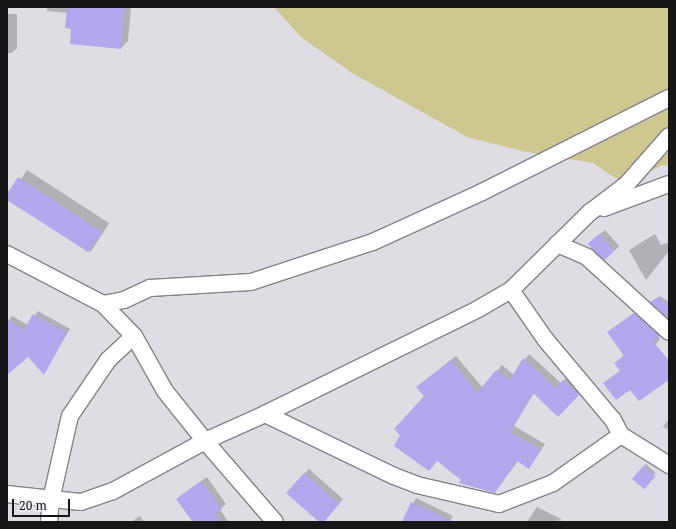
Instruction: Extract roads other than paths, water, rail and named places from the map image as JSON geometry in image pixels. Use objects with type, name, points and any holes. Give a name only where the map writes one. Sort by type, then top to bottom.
[{"type":"street","points":[[103,304],[124,300],[150,288],[251,282],[366,244],[482,192],[669,98]]},
{"type":"street","points":[[7,494],[51,500],[82,502],[113,491],[205,442],[266,414],[478,309],[511,290],[589,213],[626,185],[669,136]]},
{"type":"street","points":[[589,213],[669,184]]},
{"type":"street","points":[[557,244],[587,257],[669,332]]},
{"type":"street","points":[[7,254],[103,304],[134,336],[166,391],[205,442],[275,522]]},
{"type":"street","points":[[511,290],[545,339],[613,420],[621,435],[669,465]]},
{"type":"street","points":[[49,522],[51,500],[70,416],[108,360],[134,336]]},
{"type":"street","points":[[266,414],[394,476],[417,485],[499,504],[553,483],[621,435]]}]
